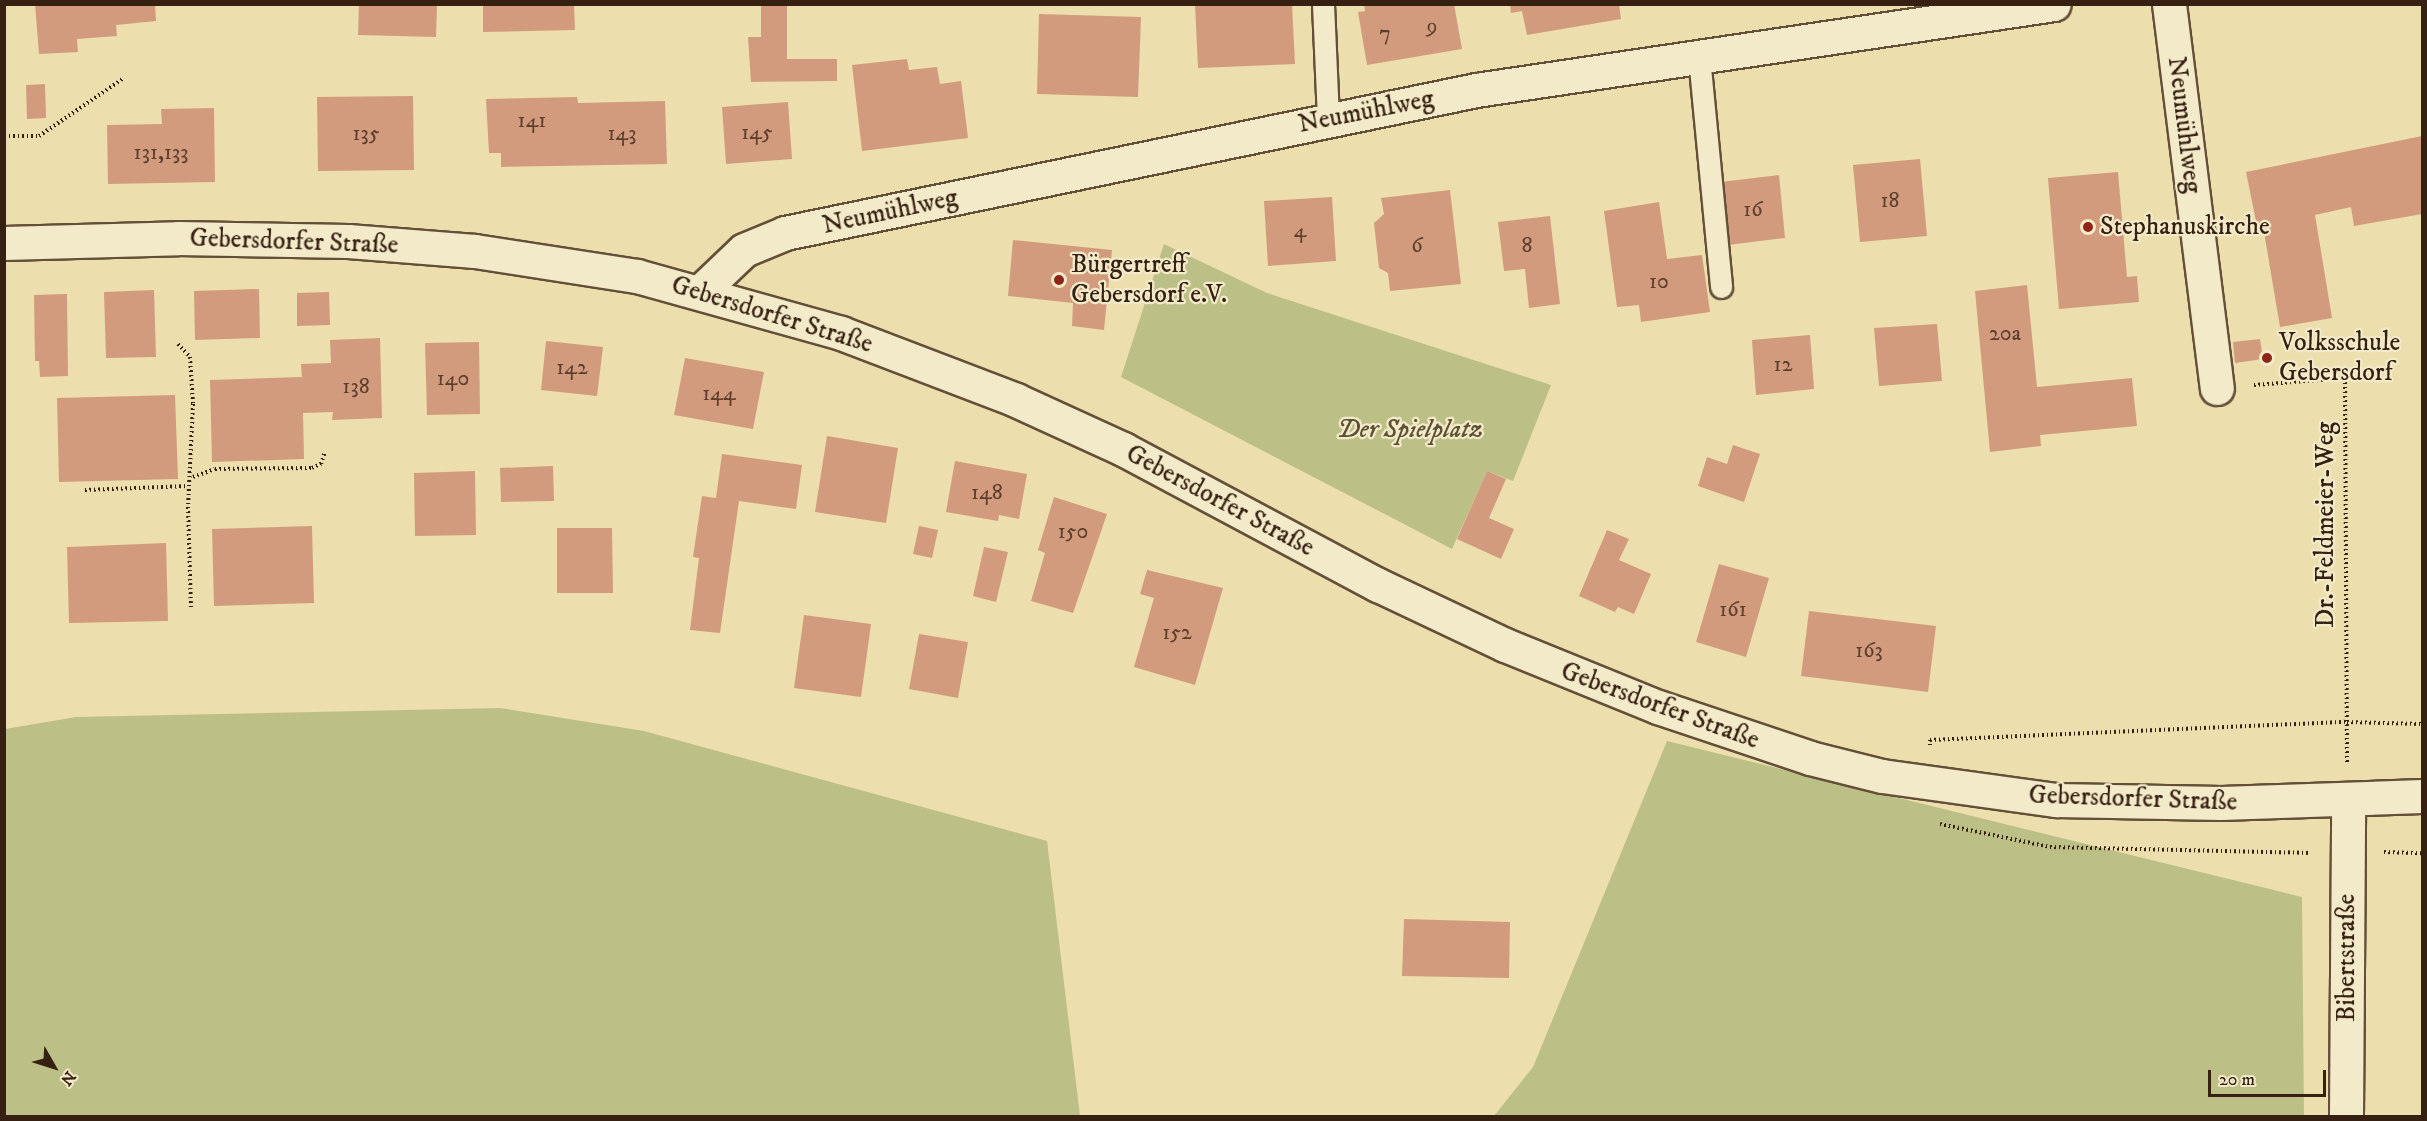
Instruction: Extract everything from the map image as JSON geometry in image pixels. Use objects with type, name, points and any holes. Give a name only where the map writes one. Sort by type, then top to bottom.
[{"type":"main road","name":"Neumühlweg","points":[[701,291],[744,250],[785,233],[1476,90],[2054,4]]},
{"type":"main road","name":"Neumühlweg","points":[[2169,4],[2217,388]]},
{"type":"main road","name":"Gebersdorfer Straße","points":[[4,243],[178,238],[422,246],[584,266],[701,291],[841,333],[1016,400],[1123,449],[1438,615],[1579,677],[1739,737],[1882,776],[1997,794],[2128,803],[2422,796]]},
{"type":"main road","name":"Bibertstraße","points":[[2346,1116],[2348,799]]},
{"type":"lane","points":[[1323,4],[1328,120]]},
{"type":"lane","points":[[1699,57],[1721,287]]},
{"type":"path","points":[[4,136],[39,136],[124,78]]},
{"type":"path","points":[[178,344],[190,357],[192,478]]},
{"type":"path","name":"Dr.-Feldmeier-Weg","points":[[2217,388],[2344,378],[2348,799]]},
{"type":"path","points":[[191,608],[188,486],[192,478],[200,471],[215,469],[312,468],[321,464],[326,452]]},
{"type":"path","points":[[85,490],[188,486]]},
{"type":"path","points":[[1930,741],[2347,722],[2422,724]]},
{"type":"green space","name":"Der Spielplatz","points":[[1164,244],[1267,293],[1551,385],[1513,481],[1487,471],[1452,549],[1121,377]]},
{"type":"green space","points":[[500,708],[644,731],[1047,841],[1080,1116],[5,1116],[5,729],[76,717]]},
{"type":"green space","points":[[1667,741],[2302,897],[2304,1116],[1494,1116],[1533,1067]]},
{"type":"building","points":[[35,4],[155,4],[156,21],[116,25],[117,36],[77,39],[78,52],[39,54]]},
{"type":"building","points":[[359,4],[437,4],[436,37],[358,35]]},
{"type":"building","points":[[483,4],[574,4],[575,30],[483,32]]},
{"type":"building","points":[[761,4],[787,4],[787,59],[837,59],[837,81],[751,82],[748,37],[761,37]]},
{"type":"building","points":[[1195,4],[1292,4],[1295,64],[1198,68]]},
{"type":"building","points":[[1364,4],[1454,4],[1462,49],[1367,65],[1358,12],[1365,11]]},
{"type":"building","points":[[1510,4],[1619,4],[1621,19],[1527,35],[1522,11],[1511,13]]},
{"type":"building","points":[[1039,14],[1141,17],[1138,97],[1037,94]]},
{"type":"building","points":[[907,59],[909,70],[937,67],[940,84],[961,81],[968,138],[862,151],[852,65]]},
{"type":"building","points":[[45,84],[46,118],[27,119],[26,85]]},
{"type":"building","points":[[413,96],[414,170],[318,171],[317,97]]},
{"type":"building","points":[[577,97],[578,103],[665,101],[667,164],[501,167],[501,153],[489,153],[486,99]]},
{"type":"building","points":[[788,102],[792,159],[726,164],[722,107]]},
{"type":"building","points":[[214,108],[215,182],[108,184],[107,125],[162,124],[161,109]]},
{"type":"building","points":[[2422,136],[2422,214],[2354,226],[2351,207],[2315,215],[2332,318],[2280,327],[2263,226],[2257,226],[2246,172]]},
{"type":"building","points":[[1920,159],[1927,236],[1860,242],[1853,165]]},
{"type":"building","name":"Stephanuskirche","points":[[2118,172],[2127,277],[2137,276],[2139,302],[2059,309],[2048,178]]},
{"type":"building","points":[[1779,175],[1785,238],[1728,245],[1721,182]]},
{"type":"building","points":[[1450,190],[1461,284],[1390,291],[1388,273],[1379,268],[1374,223],[1384,214],[1381,198]]},
{"type":"building","points":[[1332,197],[1336,261],[1268,266],[1264,201]]},
{"type":"building","points":[[1659,202],[1667,259],[1702,255],[1710,312],[1641,322],[1639,305],[1617,307],[1604,211]]},
{"type":"building","points":[[1550,216],[1560,304],[1529,308],[1525,269],[1504,271],[1498,222]]},
{"type":"building","name":"Bürgertreff Gebersdorf e.V.","points":[[1013,240],[1112,250],[1104,330],[1072,326],[1073,303],[1008,296]]},
{"type":"building","points":[[2027,285],[2037,387],[2132,378],[2137,426],[2040,435],[2041,446],[1990,452],[1975,291]]},
{"type":"building","points":[[259,289],[260,338],[195,340],[194,291]]},
{"type":"building","points":[[154,290],[156,357],[106,358],[104,292]]},
{"type":"building","points":[[329,292],[330,325],[297,326],[297,293]]},
{"type":"building","points":[[67,294],[68,376],[40,377],[39,361],[35,361],[34,295]]},
{"type":"building","points":[[1937,324],[1942,381],[1879,386],[1874,328]]},
{"type":"building","points":[[1810,335],[1814,389],[1756,395],[1752,340]]},
{"type":"building","points":[[380,338],[382,418],[332,420],[333,412],[303,413],[304,459],[212,462],[210,380],[302,377],[301,364],[331,363],[330,340]]},
{"type":"building","points":[[2260,339],[2263,359],[2235,363],[2233,342]]},
{"type":"building","points":[[546,341],[603,347],[597,396],[541,390]]},
{"type":"building","points":[[479,342],[480,414],[427,415],[425,343]]},
{"type":"building","points":[[685,358],[764,372],[753,429],[674,415]]},
{"type":"building","points":[[175,395],[178,479],[59,482],[57,398]]},
{"type":"building","points":[[827,436],[898,448],[886,523],[815,512]]},
{"type":"building","points":[[1733,445],[1760,454],[1744,502],[1698,486],[1707,457],[1727,464]]},
{"type":"building","points":[[722,454],[802,465],[796,509],[739,501],[720,633],[690,630],[699,558],[693,557],[702,496],[716,498]]},
{"type":"building","points":[[955,461],[1027,474],[1019,519],[999,515],[998,521],[946,512]]},
{"type":"building","points":[[553,466],[554,501],[501,502],[500,468]]},
{"type":"building","points":[[475,471],[476,535],[415,536],[414,473]]},
{"type":"building","points":[[1487,471],[1506,479],[1489,518],[1514,529],[1501,559],[1457,539]]},
{"type":"building","points":[[1054,497],[1107,514],[1073,613],[1031,601],[1045,553],[1038,550]]},
{"type":"building","points":[[312,526],[314,603],[214,606],[212,529]]},
{"type":"building","points":[[919,526],[938,530],[932,558],[913,554]]},
{"type":"building","points":[[557,528],[612,528],[613,593],[557,593]]},
{"type":"building","points":[[1607,530],[1629,539],[1619,560],[1651,574],[1634,614],[1618,607],[1615,612],[1579,596]]},
{"type":"building","points":[[166,543],[168,621],[69,623],[67,547]]},
{"type":"building","points":[[984,547],[1008,552],[996,602],[973,596]]},
{"type":"building","points":[[1719,564],[1769,578],[1746,657],[1696,642]]},
{"type":"building","points":[[1147,570],[1223,588],[1195,685],[1134,667],[1154,598],[1140,594]]},
{"type":"building","points":[[1809,611],[1936,626],[1928,692],[1801,676]]},
{"type":"building","points":[[804,615],[871,624],[861,697],[794,688]]},
{"type":"building","points":[[919,634],[968,642],[958,698],[909,689]]},
{"type":"building","points":[[1404,919],[1510,922],[1509,978],[1402,976]]},
{"type":"place","name":"Stephanuskirche","points":[[2088,227]]},
{"type":"place","name":"Bürgertreff Gebersdorf e.V.","points":[[1059,280]]},
{"type":"place","name":"Volksschule Gebersdorf","points":[[2267,358]]}]
